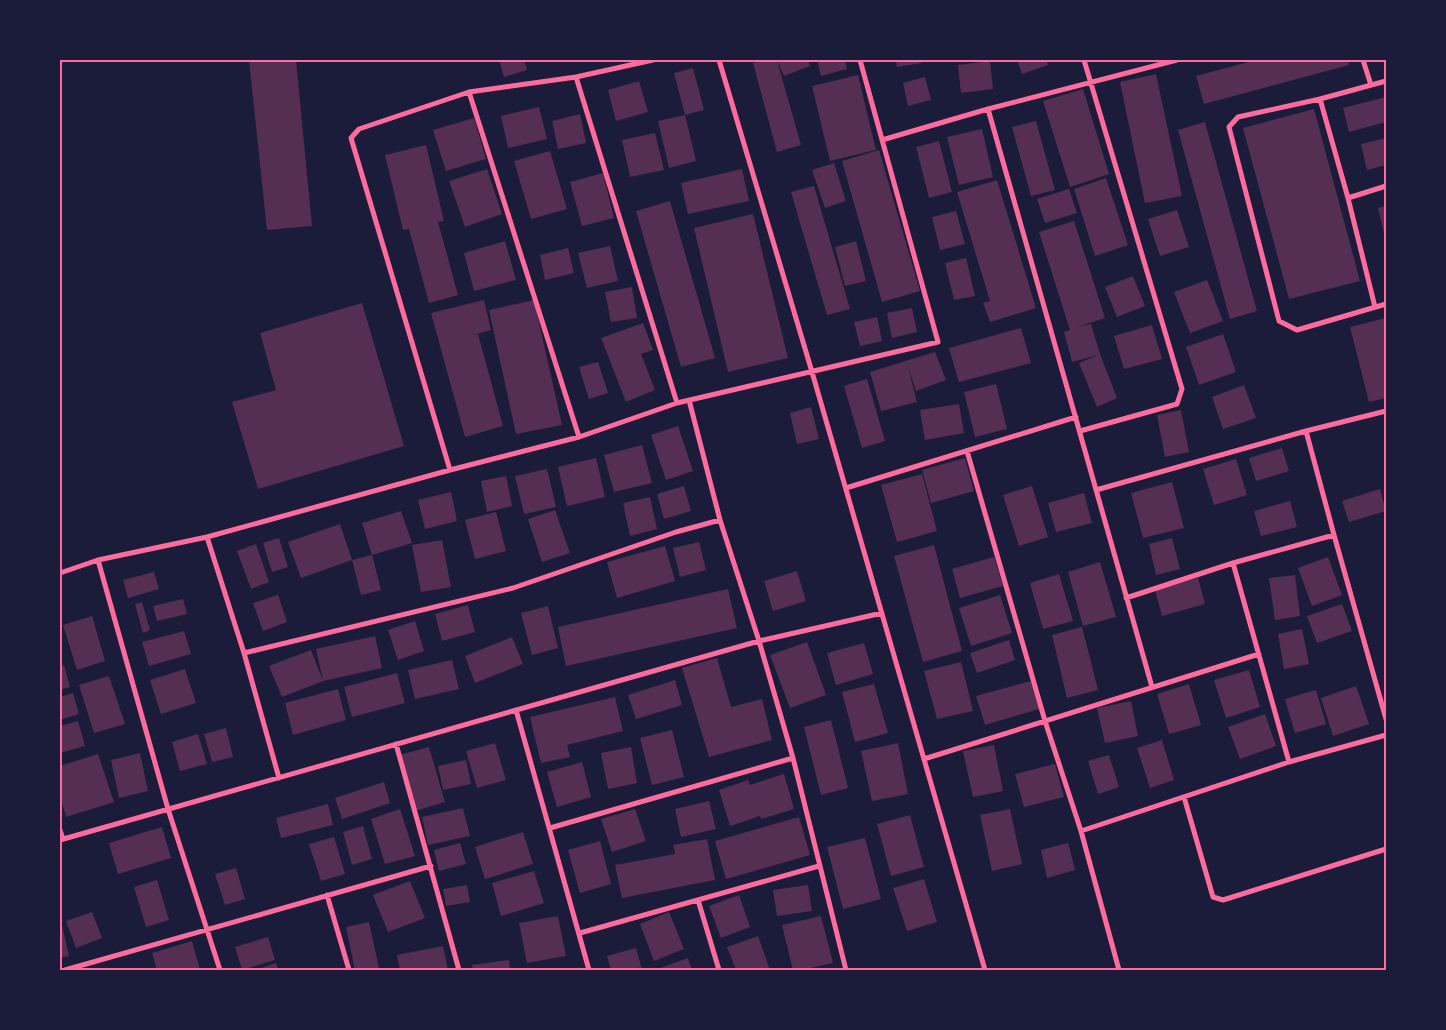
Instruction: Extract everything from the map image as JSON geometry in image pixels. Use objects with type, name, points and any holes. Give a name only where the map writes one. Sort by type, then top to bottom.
[{"type":"street","points":[[450,470],[351,138],[359,129],[469,92],[576,77],[653,60]]},
{"type":"street","points":[[720,60],[986,970]]},
{"type":"street","points":[[60,573],[98,560],[208,538],[450,470],[579,437],[677,403],[938,342],[860,60]]},
{"type":"street","points":[[1080,431],[1177,404],[1182,389],[1084,60]]},
{"type":"street","points":[[882,140],[988,109],[1177,60]]},
{"type":"street","points":[[1363,60],[1371,85]]},
{"type":"street","points":[[576,77],[677,403]]},
{"type":"street","points":[[1386,81],[1320,99],[1238,117],[1229,126],[1279,321],[1297,330],[1386,304]]},
{"type":"street","points":[[469,92],[579,437]]},
{"type":"street","points":[[1320,99],[1348,198],[1375,307]]},
{"type":"street","points":[[988,109],[1152,687]]},
{"type":"street","points":[[1348,198],[1386,186]]},
{"type":"street","points":[[689,400],[720,520],[759,640],[793,758],[846,970]]},
{"type":"street","points":[[1096,490],[1386,410]]},
{"type":"street","points":[[846,488],[1076,417]]},
{"type":"street","points":[[1306,431],[1386,719]]},
{"type":"street","points":[[967,451],[1046,721],[1081,831],[1119,970]]},
{"type":"street","points":[[244,653],[512,588],[676,532],[720,520]]},
{"type":"street","points":[[1126,598],[1233,564],[1334,535]]},
{"type":"street","points":[[208,538],[244,653],[279,778]]},
{"type":"street","points":[[98,560],[168,809],[220,970]]},
{"type":"street","points":[[1233,564],[1289,762]]},
{"type":"street","points":[[60,830],[61,840],[759,640],[882,613]]},
{"type":"street","points":[[924,759],[1259,654]]},
{"type":"street","points":[[516,710],[589,970]]},
{"type":"street","points":[[1081,831],[1289,762],[1386,735]]},
{"type":"street","points":[[396,744],[459,970]]},
{"type":"street","points":[[550,828],[793,758]]},
{"type":"street","points":[[1184,797],[1213,897],[1223,900],[1386,849]]},
{"type":"street","points":[[65,970],[431,866]]},
{"type":"street","points":[[580,933],[819,866]]},
{"type":"street","points":[[327,895],[349,970]]},
{"type":"street","points":[[698,900],[719,970]]},
{"type":"building","points":[[249,60],[296,60],[312,226],[267,230]]},
{"type":"building","points":[[499,60],[524,60],[527,70],[504,77]]},
{"type":"building","points":[[763,60],[777,60],[801,145],[777,152],[753,63]]},
{"type":"building","points":[[777,60],[808,60],[810,66],[784,76]]},
{"type":"building","points":[[817,60],[845,60],[847,69],[821,76]]},
{"type":"building","points":[[896,60],[921,60],[922,63],[897,67]]},
{"type":"building","points":[[1017,60],[1046,60],[1048,65],[1022,74]]},
{"type":"building","points":[[1256,60],[1348,60],[1349,65],[1204,104],[1196,76]]},
{"type":"building","points":[[990,61],[993,89],[961,93],[958,65]]},
{"type":"building","points":[[693,68],[704,110],[685,115],[674,73]]},
{"type":"building","points":[[1156,74],[1182,196],[1145,203],[1120,82]]},
{"type":"building","points":[[858,75],[876,150],[830,161],[812,86]]},
{"type":"building","points":[[925,77],[931,100],[908,106],[903,83]]},
{"type":"building","points":[[639,81],[648,112],[616,121],[608,90]]},
{"type":"building","points":[[1083,89],[1109,174],[1070,187],[1043,101]]},
{"type":"building","points":[[1386,97],[1386,122],[1349,132],[1343,108]]},
{"type":"building","points":[[539,107],[547,139],[508,148],[501,116]]},
{"type":"building","points":[[1314,109],[1360,281],[1289,299],[1243,128]]},
{"type":"building","points":[[580,114],[586,143],[558,149],[552,121]]},
{"type":"building","points":[[685,115],[696,161],[669,168],[658,121]]},
{"type":"building","points":[[474,118],[486,159],[446,171],[433,130]]},
{"type":"building","points":[[1036,121],[1055,190],[1031,196],[1012,127]]},
{"type":"building","points":[[1205,122],[1257,311],[1230,319],[1178,130]]},
{"type":"building","points":[[982,129],[993,177],[959,185],[947,137]]},
{"type":"building","points":[[655,133],[664,170],[630,177],[622,140]]},
{"type":"building","points":[[1386,138],[1386,165],[1367,170],[1361,144]]},
{"type":"building","points":[[939,141],[952,192],[929,198],[916,147]]},
{"type":"building","points":[[426,145],[444,221],[438,222],[458,295],[429,303],[409,229],[403,230],[385,155]]},
{"type":"building","points":[[879,150],[920,291],[882,302],[842,161]]},
{"type":"building","points":[[550,151],[567,209],[531,219],[514,161]]},
{"type":"building","points":[[834,163],[846,201],[825,208],[812,170]]},
{"type":"building","points":[[487,169],[502,214],[465,227],[449,181]]},
{"type":"building","points":[[742,169],[749,201],[688,214],[681,183]]},
{"type":"building","points":[[603,173],[614,218],[582,226],[570,182]]},
{"type":"building","points":[[1106,178],[1128,245],[1095,256],[1074,189]]},
{"type":"building","points":[[997,180],[1036,308],[990,322],[983,303],[990,301],[957,192]]},
{"type":"building","points":[[814,186],[850,309],[827,315],[791,192]]},
{"type":"building","points":[[1069,189],[1077,213],[1045,223],[1037,199]]},
{"type":"building","points":[[670,201],[715,358],[681,367],[636,211]]},
{"type":"building","points":[[1386,206],[1386,232],[1384,233],[1378,208]]},
{"type":"building","points":[[1177,210],[1189,247],[1160,256],[1148,219]]},
{"type":"building","points":[[956,211],[965,244],[940,250],[932,217]]},
{"type":"building","points":[[753,214],[788,358],[728,372],[694,228]]},
{"type":"building","points":[[1074,221],[1105,318],[1077,327],[1091,324],[1117,398],[1097,407],[1079,363],[1098,355],[1072,362],[1064,332],[1070,330],[1039,232]]},
{"type":"building","points":[[505,241],[516,280],[474,291],[464,253]]},
{"type":"building","points":[[856,241],[866,281],[845,286],[835,247]]},
{"type":"building","points":[[610,246],[618,281],[587,288],[578,253]]},
{"type":"building","points":[[568,248],[574,273],[545,280],[540,255]]},
{"type":"building","points":[[966,258],[975,296],[954,300],[945,263]]},
{"type":"building","points":[[1133,276],[1145,306],[1117,317],[1105,287]]},
{"type":"building","points":[[1207,280],[1223,321],[1190,333],[1174,292]]},
{"type":"building","points":[[632,287],[637,318],[611,322],[605,292]]},
{"type":"building","points":[[484,300],[491,330],[466,337],[478,334],[503,426],[465,437],[431,313]]},
{"type":"building","points":[[534,300],[562,425],[516,434],[489,310]]},
{"type":"building","points":[[362,303],[404,446],[258,489],[232,402],[276,390],[260,333]]},
{"type":"building","points":[[912,308],[917,332],[892,338],[887,313]]},
{"type":"building","points":[[877,317],[882,341],[860,346],[854,322]]},
{"type":"building","points":[[1386,318],[1386,398],[1369,402],[1350,327]]},
{"type":"building","points":[[643,323],[653,350],[641,354],[655,390],[626,402],[601,338]]},
{"type":"building","points":[[1152,325],[1162,359],[1124,369],[1114,336]]},
{"type":"building","points":[[1021,328],[1031,363],[959,382],[949,348]]},
{"type":"building","points":[[1223,334],[1236,372],[1199,385],[1186,347]]},
{"type":"building","points":[[935,352],[946,380],[916,391],[908,367],[917,402],[881,411],[870,372]]},
{"type":"building","points":[[598,362],[608,393],[589,399],[579,367]]},
{"type":"building","points":[[867,379],[885,441],[862,448],[844,386]]},
{"type":"building","points":[[996,384],[1007,429],[975,437],[964,392]]},
{"type":"building","points":[[1244,385],[1256,418],[1223,429],[1212,397]]},
{"type":"building","points":[[959,404],[964,433],[925,440],[920,410]]},
{"type":"building","points":[[811,407],[819,439],[797,444],[790,413]]},
{"type":"building","points":[[1181,410],[1189,452],[1165,457],[1157,415]]},
{"type":"building","points":[[678,426],[693,471],[666,480],[651,435]]},
{"type":"building","points":[[642,445],[652,483],[614,492],[604,455]]},
{"type":"building","points":[[1282,448],[1289,471],[1256,481],[1249,458]]},
{"type":"building","points":[[596,458],[605,497],[567,506],[558,467]]},
{"type":"building","points":[[965,458],[974,491],[931,503],[922,470]]},
{"type":"building","points":[[1236,459],[1247,495],[1214,505],[1203,469]]},
{"type":"building","points":[[547,469],[556,507],[524,514],[515,476]]},
{"type":"building","points":[[922,474],[937,531],[897,542],[881,485]]},
{"type":"building","points":[[506,476],[512,506],[487,512],[481,481]]},
{"type":"building","points":[[1172,482],[1184,528],[1143,538],[1131,493]]},
{"type":"building","points":[[684,486],[691,511],[664,519],[657,494]]},
{"type":"building","points":[[1032,486],[1048,537],[1019,546],[1003,495]]},
{"type":"building","points":[[1380,489],[1386,511],[1349,522],[1342,501]]},
{"type":"building","points":[[451,492],[457,521],[425,529],[418,500]]},
{"type":"building","points":[[1084,493],[1092,523],[1056,532],[1048,503]]},
{"type":"building","points":[[650,497],[657,529],[630,536],[623,503]]},
{"type":"building","points":[[1290,501],[1297,527],[1261,536],[1254,511]]},
{"type":"building","points":[[555,510],[570,553],[542,562],[528,519]]},
{"type":"building","points":[[401,511],[412,543],[372,555],[362,523]]},
{"type":"building","points":[[496,512],[506,551],[475,559],[465,520]]},
{"type":"building","points":[[340,524],[352,560],[301,578],[288,542]]},
{"type":"building","points":[[279,538],[288,567],[272,572],[263,543]]},
{"type":"building","points":[[1172,538],[1180,569],[1156,575],[1149,544]]},
{"type":"building","points":[[442,540],[451,587],[421,592],[412,545]]},
{"type":"building","points":[[699,542],[706,570],[680,577],[673,548]]},
{"type":"building","points":[[256,544],[269,582],[251,589],[237,551]]},
{"type":"building","points":[[934,545],[962,651],[923,662],[894,556]]},
{"type":"building","points":[[665,546],[675,581],[617,598],[607,562]]},
{"type":"building","points":[[372,555],[381,590],[361,595],[352,560]]},
{"type":"building","points":[[994,557],[1003,586],[960,598],[952,569]]},
{"type":"building","points":[[1328,557],[1342,595],[1312,606],[1298,568]]},
{"type":"building","points":[[1100,562],[1116,617],[1083,626],[1068,572]]},
{"type":"building","points":[[797,571],[806,601],[773,611],[764,581]]},
{"type":"building","points":[[154,572],[159,589],[128,598],[123,580]]},
{"type":"building","points":[[1059,574],[1073,621],[1043,629],[1030,583]]},
{"type":"building","points":[[1295,575],[1300,616],[1275,620],[1269,578]]},
{"type":"building","points":[[1198,578],[1205,604],[1162,616],[1155,590]]},
{"type":"building","points":[[728,589],[737,628],[566,666],[558,627]]},
{"type":"building","points":[[278,595],[287,622],[263,631],[253,603]]},
{"type":"building","points":[[1000,595],[1012,633],[971,646],[959,608]]},
{"type":"building","points":[[183,599],[187,614],[157,621],[153,606]]},
{"type":"building","points":[[142,602],[150,630],[143,633],[135,604]]},
{"type":"building","points":[[1342,604],[1352,631],[1317,643],[1307,616]]},
{"type":"building","points":[[468,605],[475,632],[442,641],[435,614]]},
{"type":"building","points":[[548,606],[558,648],[532,655],[521,613]]},
{"type":"building","points":[[92,616],[105,661],[77,670],[63,625]]},
{"type":"building","points":[[415,621],[424,651],[398,660],[388,630]]},
{"type":"building","points":[[1082,627],[1098,690],[1067,698],[1052,635]]},
{"type":"building","points":[[1302,629],[1309,664],[1284,669],[1278,634]]},
{"type":"building","points":[[184,631],[191,654],[149,666],[142,642]]},
{"type":"building","points":[[375,636],[382,668],[323,681],[316,649]]},
{"type":"building","points":[[512,637],[523,664],[475,683],[465,656]]},
{"type":"building","points":[[1009,640],[1015,660],[977,673],[970,653]]},
{"type":"building","points":[[807,642],[826,695],[790,708],[770,655]]},
{"type":"building","points":[[864,643],[873,674],[836,685],[827,653]]},
{"type":"building","points":[[311,650],[323,681],[282,697],[269,666]]},
{"type":"building","points":[[717,658],[731,707],[762,699],[772,740],[709,757],[682,668]]},
{"type":"building","points":[[452,660],[459,689],[415,699],[408,670]]},
{"type":"building","points":[[961,662],[973,711],[937,719],[924,671]]},
{"type":"building","points":[[64,665],[70,687],[60,690],[60,667]]},
{"type":"building","points":[[185,669],[196,703],[161,714],[150,680]]},
{"type":"building","points":[[1249,670],[1260,707],[1226,718],[1214,680]]},
{"type":"building","points":[[397,673],[405,703],[352,717],[344,687]]},
{"type":"building","points":[[109,676],[125,724],[94,733],[79,685]]},
{"type":"building","points":[[675,680],[682,705],[636,719],[628,695]]},
{"type":"building","points":[[1031,681],[1039,709],[985,725],[976,696]]},
{"type":"building","points":[[874,684],[888,733],[855,742],[842,692]]},
{"type":"building","points":[[1189,684],[1201,725],[1169,734],[1157,694]]},
{"type":"building","points":[[1356,686],[1369,724],[1333,736],[1321,698]]},
{"type":"building","points":[[338,689],[346,720],[293,735],[285,703]]},
{"type":"building","points":[[1316,690],[1326,724],[1295,733],[1285,699]]},
{"type":"building","points":[[73,693],[79,714],[60,720],[60,697]]},
{"type":"building","points":[[615,697],[623,731],[567,745],[570,757],[541,763],[530,717]]},
{"type":"building","points":[[1131,701],[1138,736],[1105,743],[1097,708]]},
{"type":"building","points":[[1265,714],[1276,746],[1240,759],[1228,727]]},
{"type":"building","points":[[831,720],[848,788],[821,795],[804,727]]},
{"type":"building","points":[[78,721],[85,746],[60,753],[60,726]]},
{"type":"building","points":[[226,728],[233,757],[212,762],[204,734]]},
{"type":"building","points":[[672,730],[684,777],[652,785],[640,738]]},
{"type":"building","points":[[198,734],[207,764],[180,771],[172,742]]},
{"type":"building","points":[[1162,740],[1174,780],[1150,788],[1137,748]]},
{"type":"building","points":[[495,743],[506,780],[477,788],[466,751]]},
{"type":"building","points":[[898,743],[908,794],[872,801],[861,751]]},
{"type":"building","points":[[994,745],[1003,791],[973,797],[963,751]]},
{"type":"building","points":[[429,747],[445,802],[415,811],[399,755]]},
{"type":"building","points":[[631,747],[637,783],[608,789],[601,753]]},
{"type":"building","points":[[140,753],[148,791],[119,798],[111,760]]},
{"type":"building","points":[[98,754],[114,802],[66,817],[60,797],[60,766]]},
{"type":"building","points":[[1109,755],[1119,787],[1098,794],[1088,761]]},
{"type":"building","points":[[466,760],[471,784],[443,790],[438,766]]},
{"type":"building","points":[[582,762],[591,797],[557,807],[547,772]]},
{"type":"building","points":[[1055,764],[1064,797],[1024,807],[1015,774]]},
{"type":"building","points":[[784,774],[794,809],[761,819],[760,816],[730,826],[719,790],[748,780],[750,785]]},
{"type":"building","points":[[384,782],[390,803],[342,819],[335,798]]},
{"type":"building","points":[[709,801],[716,829],[681,837],[675,809]]},
{"type":"building","points":[[328,804],[333,825],[281,838],[276,818]]},
{"type":"building","points":[[463,808],[470,836],[428,845],[422,817]]},
{"type":"building","points":[[400,809],[415,856],[385,864],[371,819]]},
{"type":"building","points":[[635,809],[646,841],[612,852],[601,819]]},
{"type":"building","points":[[1010,809],[1022,864],[992,871],[980,815]]},
{"type":"building","points":[[910,815],[924,867],[891,876],[877,824]]},
{"type":"building","points":[[799,817],[810,855],[726,879],[715,841]]},
{"type":"building","points":[[363,826],[372,859],[352,865],[343,832]]},
{"type":"building","points":[[162,827],[171,858],[118,874],[109,843]]},
{"type":"building","points":[[523,832],[533,864],[485,879],[475,847]]},
{"type":"building","points":[[334,837],[345,874],[321,881],[309,844]]},
{"type":"building","points":[[865,838],[881,899],[843,909],[827,847]]},
{"type":"building","points":[[707,839],[715,880],[622,898],[615,865],[675,854],[673,845]]},
{"type":"building","points":[[600,841],[611,884],[580,893],[568,850]]},
{"type":"building","points":[[460,843],[466,864],[439,871],[434,850]]},
{"type":"building","points":[[1068,843],[1075,870],[1047,878],[1041,850]]},
{"type":"building","points":[[236,868],[245,899],[225,905],[215,874]]},
{"type":"building","points":[[534,871],[544,903],[501,916],[492,883]]},
{"type":"building","points":[[924,879],[937,922],[907,931],[893,888]]},
{"type":"building","points":[[157,880],[169,920],[146,927],[134,887]]},
{"type":"building","points":[[410,881],[425,918],[388,932],[373,895]]},
{"type":"building","points":[[467,885],[470,902],[446,906],[443,889]]},
{"type":"building","points":[[808,885],[812,911],[777,916],[773,890]]},
{"type":"building","points":[[739,895],[750,927],[721,938],[709,906]]},
{"type":"building","points":[[92,912],[102,938],[76,948],[66,921]]},
{"type":"building","points":[[669,912],[684,949],[654,961],[640,924]]},
{"type":"building","points":[[558,916],[566,956],[527,963],[519,923]]},
{"type":"building","points":[[821,916],[833,963],[793,970],[782,925]]},
{"type":"building","points":[[369,922],[379,968],[355,970],[346,927]]},
{"type":"building","points":[[60,925],[62,925],[69,956],[60,958]]},
{"type":"building","points":[[758,936],[770,970],[736,970],[727,947]]},
{"type":"building","points":[[268,937],[275,960],[242,970],[235,947]]},
{"type":"building","points":[[192,941],[200,970],[157,970],[152,953]]},
{"type":"building","points":[[443,946],[448,970],[400,970],[397,955]]},
{"type":"building","points":[[636,948],[642,970],[611,970],[607,956]]},
{"type":"building","points":[[688,958],[692,970],[655,970]]},
{"type":"building","points":[[509,960],[510,970],[473,970],[472,965]]},
{"type":"building","points":[[276,963],[278,970],[256,970]]}]
